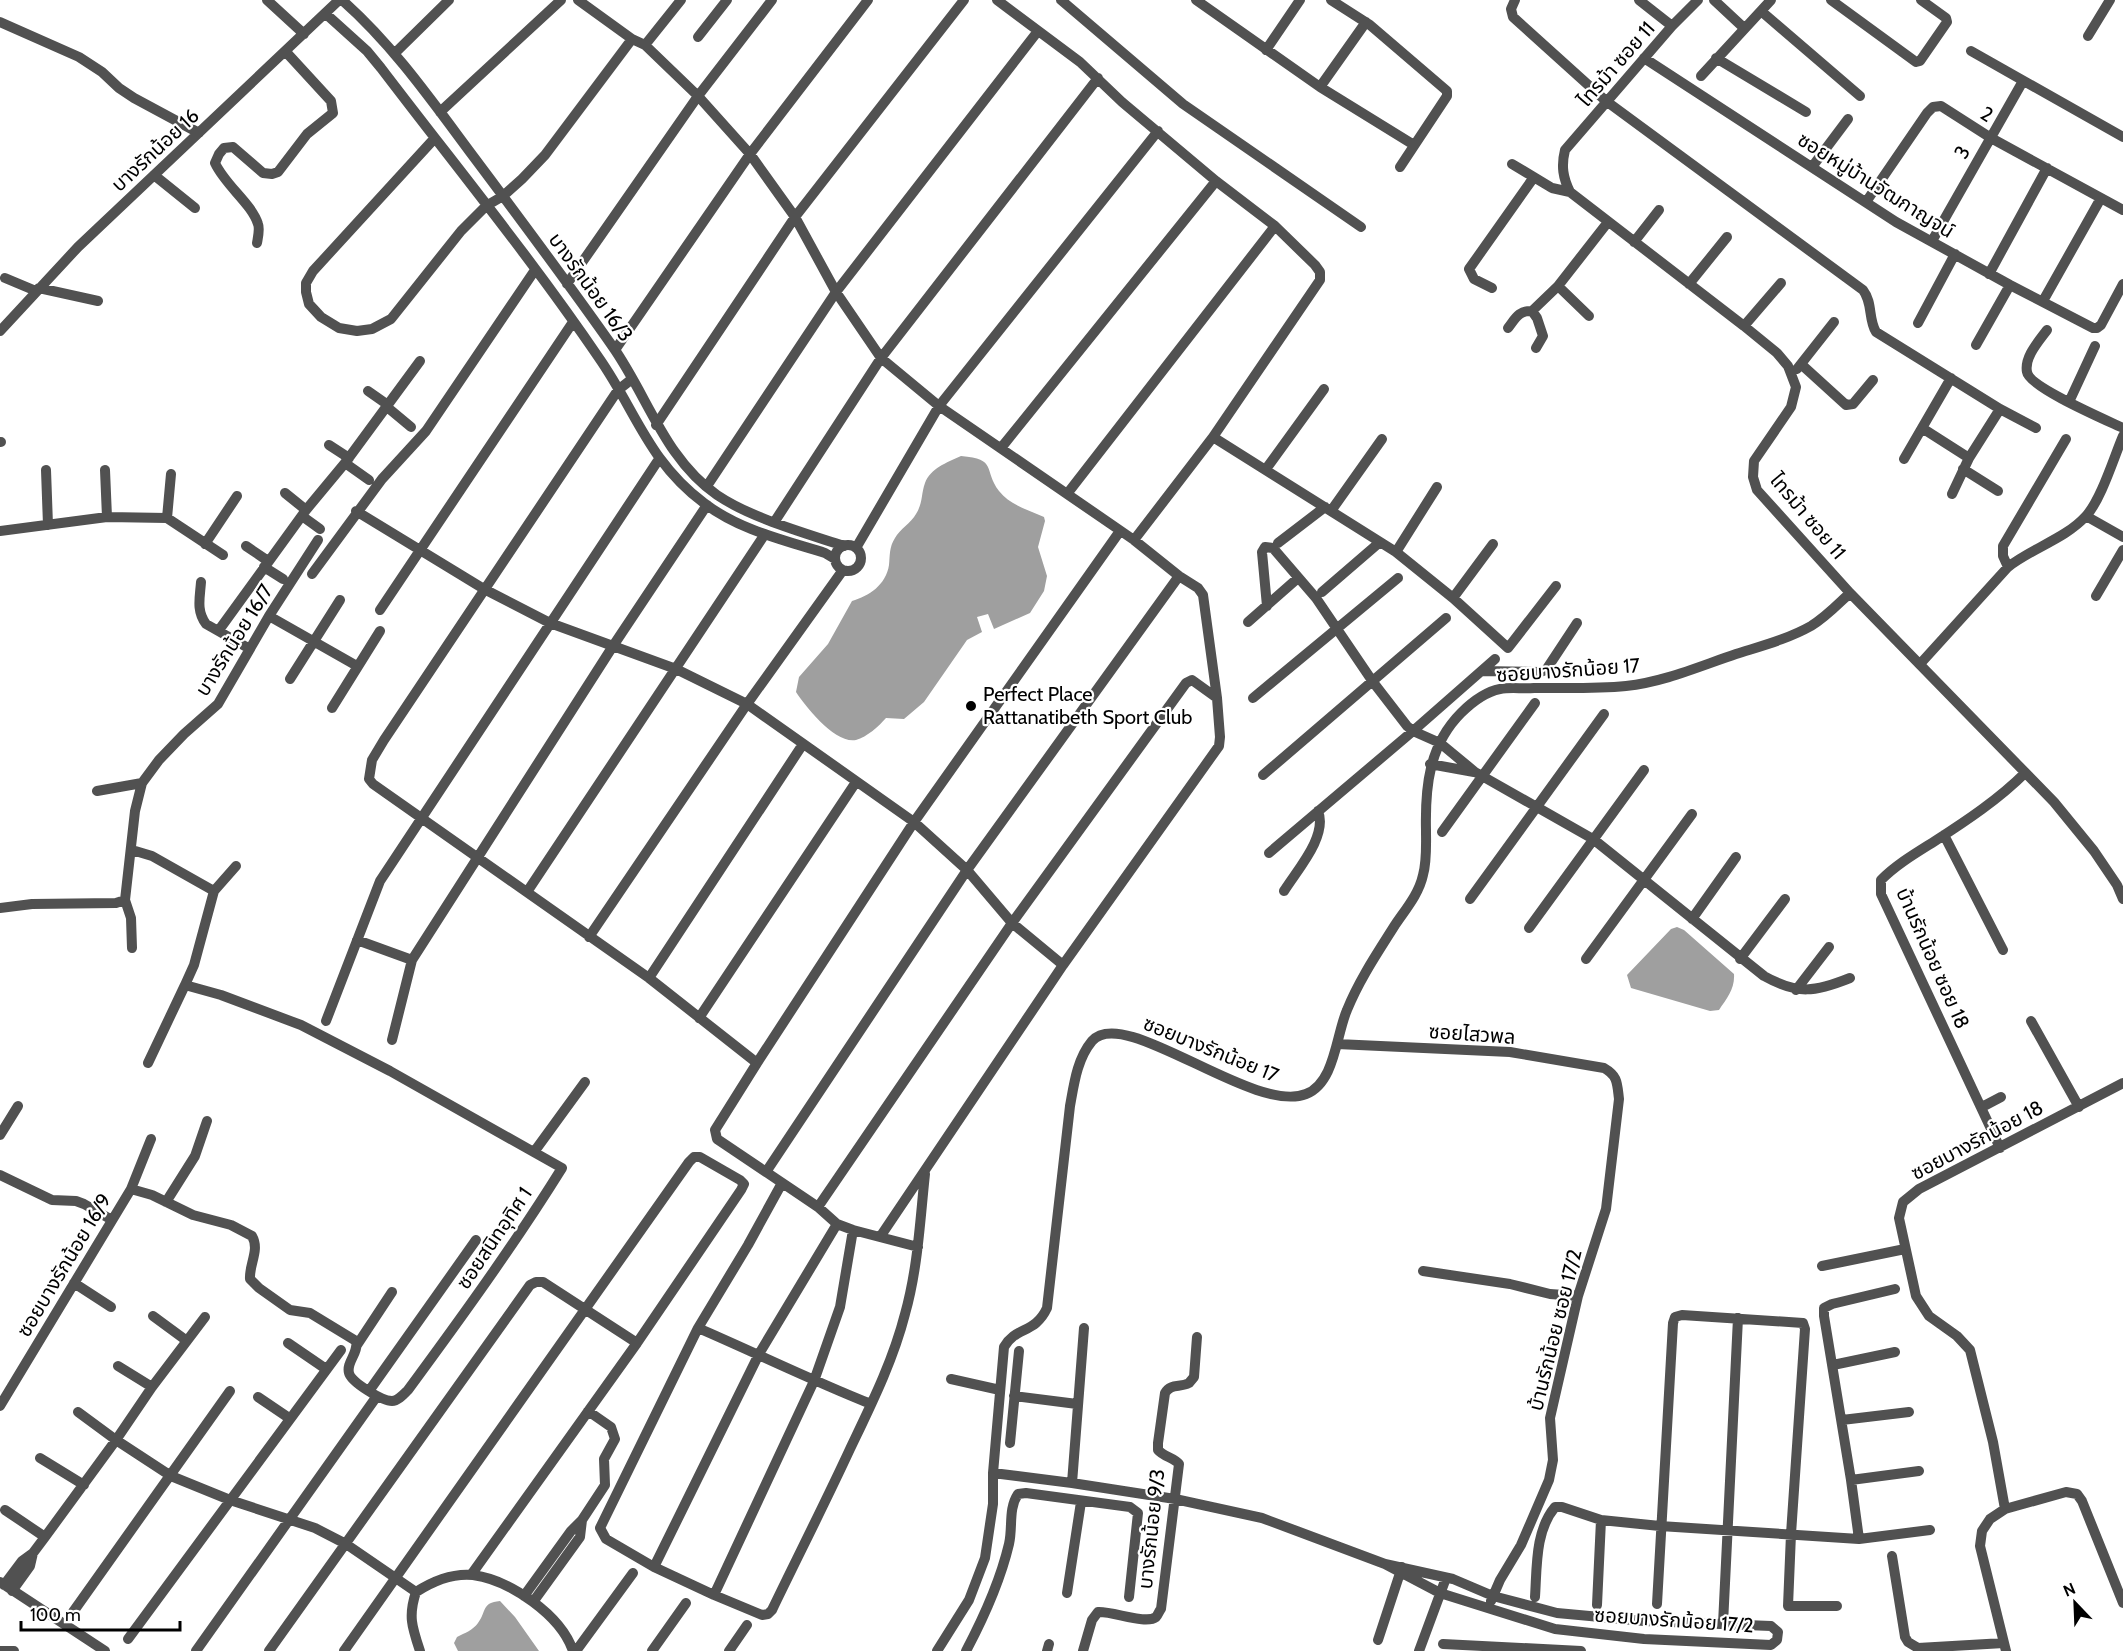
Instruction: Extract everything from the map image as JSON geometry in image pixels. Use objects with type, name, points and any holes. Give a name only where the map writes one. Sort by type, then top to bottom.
[{"type":"street","points":[[267,0],[304,34]]},
{"type":"street","name":"บางรักน้อย 16","points":[[0,331],[78,247],[341,0]]},
{"type":"street","name":"บางรักน้อย 16/3","points":[[341,0],[372,27],[395,53],[503,196],[615,350],[656,425],[681,461],[717,495],[749,512],[844,546]]},
{"type":"street","points":[[395,53],[449,0]]},
{"type":"street","points":[[440,112],[561,0]]},
{"type":"street","points":[[578,0],[632,39],[645,45],[698,96],[750,154],[795,217],[836,292],[881,358],[939,406],[1134,540],[1198,588],[1203,595],[1217,698],[1219,746],[1063,965],[880,1237]]},
{"type":"street","points":[[645,45],[681,0]]},
{"type":"street","points":[[698,37],[727,0]]},
{"type":"street","points":[[567,284],[698,96],[772,0]]},
{"type":"street","points":[[615,350],[750,154],[868,0]]},
{"type":"street","points":[[656,425],[795,217],[964,0]]},
{"type":"street","points":[[997,0],[1080,62],[1122,102],[1216,181],[1275,226],[1316,265],[1320,272],[1320,280],[1213,436],[1134,540]]},
{"type":"street","points":[[1061,0],[1183,104],[1361,227]]},
{"type":"street","points":[[1197,0],[1320,87],[1414,145]]},
{"type":"street","points":[[1266,50],[1300,0]]},
{"type":"street","points":[[1331,0],[1366,22],[1447,90],[1447,96],[1400,167]]},
{"type":"street","points":[[1515,0],[1511,9],[1513,17],[1606,101],[1863,290],[1868,297],[1872,326],[1876,332],[2000,409],[2036,428]]},
{"type":"street","points":[[1639,0],[1672,26]]},
{"type":"street","name":"ไทรม้า ซอย 11","points":[[1570,192],[1563,174],[1565,150],[1672,26],[1698,0]]},
{"type":"street","points":[[1714,0],[1744,28]]},
{"type":"street","points":[[1701,76],[1771,0]]},
{"type":"street","points":[[1830,0],[1916,62],[1920,61],[1947,22],[1946,18],[1921,0]]},
{"type":"street","points":[[2088,36],[2110,0]]},
{"type":"street","points":[[1761,11],[1860,96]]},
{"type":"street","points":[[326,14],[367,51],[535,270],[600,359],[659,459],[669,471],[707,505],[743,526],[835,559]]},
{"type":"street","points":[[0,22],[79,57],[134,98],[199,133]]},
{"type":"street","points":[[1320,87],[1366,22]]},
{"type":"street","points":[[707,486],[836,292],[1038,31]]},
{"type":"street","points":[[367,51],[381,38]]},
{"type":"street","points":[[434,139],[313,271],[306,283],[309,304],[321,317],[339,328],[357,331],[372,329],[391,320],[462,231],[486,206],[503,196],[545,155],[632,39]]},
{"type":"street","points":[[1971,51],[2123,137]]},
{"type":"street","points":[[257,243],[259,225],[253,213],[221,175],[215,163],[219,154],[224,148],[233,147],[263,173],[278,172],[307,134],[333,113],[331,101],[286,52]]},
{"type":"street","name":"ซอยหมู่บ้านวัฒกาญจน์","points":[[1644,58],[1896,222],[2010,285],[2097,328],[2123,284]]},
{"type":"street","points":[[1716,58],[1806,112]]},
{"type":"street","points":[[775,521],[881,358],[1098,78]]},
{"type":"street","name":"3","points":[[1932,241],[2023,81]]},
{"type":"street","name":"2","points":[[1866,202],[1927,112],[1933,107],[1941,106],[1991,138],[2123,210]]},
{"type":"street","points":[[1812,167],[1848,119]]},
{"type":"street","points":[[856,548],[939,406],[1158,131]]},
{"type":"street","points":[[1512,164],[1552,188],[1570,192],[1777,353],[1788,366],[1791,374],[1802,365],[1834,322]]},
{"type":"street","points":[[1989,273],[2047,168]]},
{"type":"street","points":[[154,175],[195,208]]},
{"type":"street","points":[[1492,288],[1474,279],[1469,269],[1534,177]]},
{"type":"street","points":[[1001,448],[1216,181]]},
{"type":"street","points":[[2043,301],[2101,198]]},
{"type":"street","points":[[1634,242],[1659,210]]},
{"type":"street","points":[[1532,311],[1558,286],[1608,222]]},
{"type":"street","points":[[1067,494],[1275,226]]},
{"type":"street","points":[[1689,284],[1727,237]]},
{"type":"street","points":[[1918,324],[1955,254]]},
{"type":"street","points":[[312,574],[382,479],[426,431],[535,270]]},
{"type":"street","points":[[5,278],[37,289],[98,302]]},
{"type":"street","points":[[1744,326],[1781,283]]},
{"type":"street","points":[[1976,345],[2010,285]]},
{"type":"street","points":[[1558,286],[1589,316]]},
{"type":"street","points":[[1508,328],[1519,314],[1526,310],[1532,311],[1538,318],[1543,336],[1536,348]]},
{"type":"street","points":[[380,610],[573,322]]},
{"type":"street","points":[[2047,330],[2028,358],[2026,370],[2029,378],[2069,402],[2123,428]]},
{"type":"street","points":[[2069,402],[2095,346]]},
{"type":"street","points":[[219,630],[304,513],[347,461],[420,362]]},
{"type":"street","points":[[1802,365],[1846,405],[1853,404],[1873,380]]},
{"type":"street","name":"ไทรม้า ซอย 11","points":[[1791,374],[1796,387],[1791,407],[1754,461],[1753,477],[1757,490],[1850,593],[2054,802],[2094,851],[2123,898]]},
{"type":"street","points":[[1904,459],[1951,378]]},
{"type":"street","points":[[632,379],[618,390],[372,759],[369,779],[649,978],[757,1063]]},
{"type":"street","points":[[1266,469],[1324,390]]},
{"type":"street","points":[[368,391],[411,427]]},
{"type":"street","points":[[1952,494],[1969,458],[2000,409]]},
{"type":"street","points":[[1922,428],[1969,458]]},
{"type":"street","points":[[1213,436],[1396,552],[1453,598],[1508,648],[1556,586]]},
{"type":"street","points":[[1920,664],[2008,567],[2086,516],[2094,506],[2123,436]]},
{"type":"street","points":[[1278,543],[1328,509],[1382,439]]},
{"type":"street","points":[[2008,567],[2002,556],[2003,546],[2066,439]]},
{"type":"street","points":[[329,445],[369,480]]},
{"type":"street","points":[[326,1021],[380,881],[659,459]]},
{"type":"street","points":[[1964,469],[1998,491]]},
{"type":"street","points":[[46,470],[48,525]]},
{"type":"street","points":[[105,470],[107,518]]},
{"type":"street","points":[[167,518],[171,474]]},
{"type":"street","points":[[1396,552],[1437,487]]},
{"type":"street","points":[[285,493],[304,513]]},
{"type":"street","points":[[205,543],[237,496]]},
{"type":"street","points":[[393,1040],[412,960],[477,856],[707,505]]},
{"type":"street","points":[[356,512],[484,589],[550,623],[676,669],[747,704],[914,822],[967,870],[1012,923],[1063,965]]},
{"type":"street","name":"บางรักน้อย 16/7","points":[[125,900],[135,811],[142,783],[159,760],[184,734],[214,709],[319,535],[304,513]]},
{"type":"street","points":[[2086,516],[2123,537]]},
{"type":"street","points":[[0,531],[107,518],[167,518],[223,555]]},
{"type":"street","points":[[918,1247],[837,1224],[818,1207],[717,1139],[715,1130],[914,822],[1120,531]]},
{"type":"street","points":[[527,892],[765,534]]},
{"type":"street","points":[[1322,592],[1380,542]]},
{"type":"street","points":[[1453,598],[1493,544]]},
{"type":"street","points":[[246,546],[283,579]]},
{"type":"street","points":[[844,546],[856,548],[860,556],[859,563],[850,570],[843,570],[836,564],[837,551],[844,546]]},
{"type":"street","points":[[1267,606],[1262,552],[1265,547],[1273,548],[1316,598],[1373,682],[1413,731],[1440,743],[1478,774],[1593,839],[1645,879],[1740,959],[1782,987],[1813,990],[1850,978]]},
{"type":"street","points":[[2096,596],[2123,550]]},
{"type":"street","points":[[590,937],[747,704],[843,570]]},
{"type":"street","points":[[766,1172],[967,870],[1179,576]]},
{"type":"street","points":[[1248,622],[1298,578]]},
{"type":"street","points":[[1253,698],[1338,630],[1398,578]]},
{"type":"street","points":[[201,582],[199,607],[201,618],[206,624],[250,649]]},
{"type":"street","name":"ซอยบางรักน้อย 17","points":[[936,1651],[969,1600],[985,1558],[993,1504],[993,1473],[1004,1347],[1010,1338],[1041,1320],[1047,1308],[1070,1106],[1082,1056],[1093,1039],[1104,1033],[1122,1033],[1167,1050],[1223,1077],[1283,1097],[1305,1095],[1320,1085],[1337,1044],[1346,1011],[1368,968],[1416,893],[1424,875],[1425,799],[1430,764],[1440,743],[1460,714],[1480,697],[1500,689],[1624,686],[1665,678],[1795,634],[1829,613],[1850,593]]},
{"type":"street","points":[[290,679],[340,600]]},
{"type":"street","points":[[269,616],[357,666]]},
{"type":"street","points":[[1263,775],[1446,618]]},
{"type":"street","points":[[1482,671],[1540,672],[1546,670],[1577,623]]},
{"type":"street","points":[[332,708],[380,631]]},
{"type":"street","points":[[1269,853],[1495,659]]},
{"type":"street","points":[[818,1207],[1012,923],[1186,683],[1192,680],[1217,698]]},
{"type":"street","points":[[1442,832],[1478,774],[1535,703]]},
{"type":"street","points":[[1470,899],[1604,714]]},
{"type":"street","points":[[649,978],[803,744]]},
{"type":"street","points":[[1430,764],[1478,774]]},
{"type":"street","points":[[1529,928],[1644,770]]},
{"type":"street","name":"บ้านรักน้อย ซอย 18","points":[[2000,1148],[1881,894],[1881,880],[1891,869],[1944,835],[2013,785],[2025,773]]},
{"type":"street","points":[[699,1018],[856,782]]},
{"type":"street","points":[[97,791],[142,783]]},
{"type":"street","points":[[1284,891],[1320,831],[1321,819],[1318,811]]},
{"type":"street","points":[[1586,959],[1692,814]]},
{"type":"street","points":[[1944,835],[2003,950]]},
{"type":"street","points":[[132,850],[152,856],[214,891]]},
{"type":"street","points":[[1692,919],[1736,857]]},
{"type":"street","points":[[148,1063],[194,965],[214,891],[236,866]]},
{"type":"street","points":[[1740,959],[1785,899]]},
{"type":"street","points":[[0,908],[32,904],[116,903],[125,900],[131,918],[132,948]]},
{"type":"street","points":[[357,940],[412,960]]},
{"type":"street","points":[[1796,990],[1829,947]]},
{"type":"street","name":"ซอยสนิทอุทิศ 1","points":[[185,985],[221,995],[301,1025],[390,1071],[562,1168],[516,1240],[408,1390],[396,1400],[391,1401],[373,1394]]},
{"type":"street","points":[[2031,1021],[2079,1107]]},
{"type":"street","name":"ซอยไสวพล","points":[[1337,1044],[1510,1052],[1604,1068]]},
{"type":"street","name":"บ้านรักน้อย ซอย 17/2","points":[[1489,1610],[1492,1596],[1521,1545],[1549,1480],[1554,1460],[1550,1418],[1578,1296],[1606,1209],[1618,1110],[1617,1082],[1613,1073],[1604,1068]]},
{"type":"street","points":[[534,1152],[585,1082]]},
{"type":"street","name":"ซอยบางรักน้อย 18","points":[[2005,1509],[1993,1442],[1970,1350],[1957,1336],[1929,1316],[1916,1296],[1899,1218],[1904,1202],[1918,1189],[2123,1083]]},
{"type":"street","points":[[1982,1107],[2001,1097]]},
{"type":"street","points":[[0,1135],[18,1107]]},
{"type":"street","points":[[166,1202],[195,1156],[207,1121]]},
{"type":"street","name":"ซอยบางรักน้อย 16/9","points":[[0,1406],[131,1189],[151,1139]]},
{"type":"street","points":[[344,1651],[694,1157],[700,1157],[740,1180],[744,1184],[741,1190],[637,1343],[471,1575]]},
{"type":"street","points":[[782,1183],[698,1328],[600,1528],[606,1539],[654,1567],[762,1615],[768,1614],[812,1529],[871,1404],[895,1347],[906,1312],[918,1247],[926,1170]]},
{"type":"street","points":[[0,1175],[52,1200],[76,1201],[84,1204],[112,1220]]},
{"type":"street","points":[[131,1189],[193,1215],[231,1225],[252,1236],[256,1248],[249,1276],[259,1288],[290,1310],[310,1313],[356,1341],[357,1345]]},
{"type":"street","points":[[654,1567],[759,1354],[837,1224]]},
{"type":"street","points":[[714,1595],[814,1381],[840,1307],[852,1230]]},
{"type":"street","points":[[196,1651],[289,1519],[476,1240]]},
{"type":"street","points":[[1822,1266],[1905,1249]]},
{"type":"street","points":[[1423,1271],[1510,1284],[1550,1294],[1578,1296]]},
{"type":"street","points":[[269,1651],[530,1285],[543,1282],[637,1343]]},
{"type":"street","points":[[74,1283],[111,1306]]},
{"type":"street","points":[[1858,1539],[1824,1308],[1895,1289]]},
{"type":"street","points":[[373,1394],[349,1373],[357,1345],[392,1292]]},
{"type":"street","points":[[1658,1604],[1660,1526],[1673,1323],[1675,1317],[1682,1315],[1803,1323],[1805,1329],[1788,1606],[1837,1606]]},
{"type":"street","points":[[153,1316],[187,1341]]},
{"type":"street","points":[[105,1651],[6,1586],[30,1566],[33,1553],[205,1317]]},
{"type":"street","points":[[1723,1624],[1738,1318]]},
{"type":"street","points":[[698,1328],[814,1381],[871,1404]]},
{"type":"street","points":[[1072,1482],[1084,1328]]},
{"type":"street","name":"บางรักน้อย 9/3","points":[[1083,1651],[1092,1620],[1098,1612],[1146,1620],[1155,1617],[1161,1609],[1179,1464],[1162,1455],[1158,1450],[1158,1443],[1165,1393],[1168,1388],[1189,1383],[1194,1377],[1197,1337]]},
{"type":"street","points":[[288,1343],[326,1369]]},
{"type":"street","points":[[128,1639],[341,1350]]},
{"type":"street","points":[[1010,1443],[1019,1351]]},
{"type":"street","points":[[1833,1365],[1895,1352]]},
{"type":"street","points":[[118,1366],[152,1388]]},
{"type":"street","points":[[951,1379],[1000,1390]]},
{"type":"street","points":[[74,1612],[230,1391]]},
{"type":"street","points":[[1014,1396],[1077,1404]]},
{"type":"street","points":[[258,1397],[289,1418]]},
{"type":"street","points":[[529,1599],[571,1531],[582,1520],[605,1485],[604,1459],[615,1443],[615,1439],[610,1427],[588,1411]]},
{"type":"street","points":[[78,1412],[171,1476],[230,1500],[315,1528],[346,1544],[416,1592]]},
{"type":"street","points":[[1842,1420],[1909,1412]]},
{"type":"street","points":[[40,1458],[84,1485]]},
{"type":"street","points":[[1851,1480],[1919,1471]]},
{"type":"street","name":"ซอยบางรักน้อย 17/2","points":[[993,1473],[1072,1482],[1175,1499],[1262,1518],[1385,1564],[1446,1578],[1492,1596],[1557,1613],[1644,1621],[1771,1626],[1778,1632],[1777,1640],[1771,1645],[1704,1646],[1555,1629],[1440,1593],[1401,1569]]},
{"type":"street","points":[[1893,1556],[1905,1637],[1913,1646],[1918,1648],[2005,1647],[1980,1546],[1982,1531],[1990,1519],[2005,1509],[2066,1492],[2077,1494],[2082,1501],[2123,1603]]},
{"type":"street","points":[[966,1651],[986,1614],[1000,1576],[1010,1542],[1013,1502],[1018,1494],[1026,1493],[1130,1507],[1138,1513],[1129,1597]]},
{"type":"street","points":[[1067,1593],[1081,1502]]},
{"type":"street","points":[[1536,1597],[1539,1542],[1555,1507],[1562,1507],[1601,1520],[1858,1539],[1930,1530]]},
{"type":"street","points":[[6,1510],[45,1537]]},
{"type":"street","points":[[1597,1605],[1601,1520]]},
{"type":"street","points":[[1378,1640],[1401,1569]]},
{"type":"street","points":[[420,1651],[411,1620],[411,1608],[416,1592],[447,1577],[471,1575],[496,1582],[529,1599],[562,1632],[574,1651],[633,1573]]},
{"type":"street","points":[[1419,1651],[1446,1578]]},
{"type":"street","points":[[652,1651],[686,1602]]},
{"type":"street","points":[[1553,1650],[1557,1613]]},
{"type":"street","points":[[729,1651],[747,1625]]},
{"type":"street","points":[[1443,1644],[1581,1651]]},
{"type":"street","points":[[0,1651],[14,1651]]},
{"type":"shaded area","points":[[961,456],[985,463],[994,484],[1003,496],[1020,507],[1044,517],[1038,547],[1047,576],[1044,591],[1030,613],[994,629],[988,614],[977,617],[982,632],[967,640],[924,702],[904,719],[886,718],[860,739],[848,740],[830,731],[796,692],[799,677],[828,644],[852,601],[876,589],[884,578],[893,541],[918,510],[924,487],[931,473]]},
{"type":"shaded area","points":[[1677,927],[1684,930],[1734,974],[1732,989],[1719,1010],[1710,1011],[1631,988],[1627,975],[1671,929]]},
{"type":"shaded area","points":[[500,1601],[515,1617],[539,1651],[458,1651],[454,1643],[457,1637],[476,1625],[487,1606]]},
{"type":"place","name":"Perfect Place Rattanatibeth Sport Club","points":[[971,706]]}]
